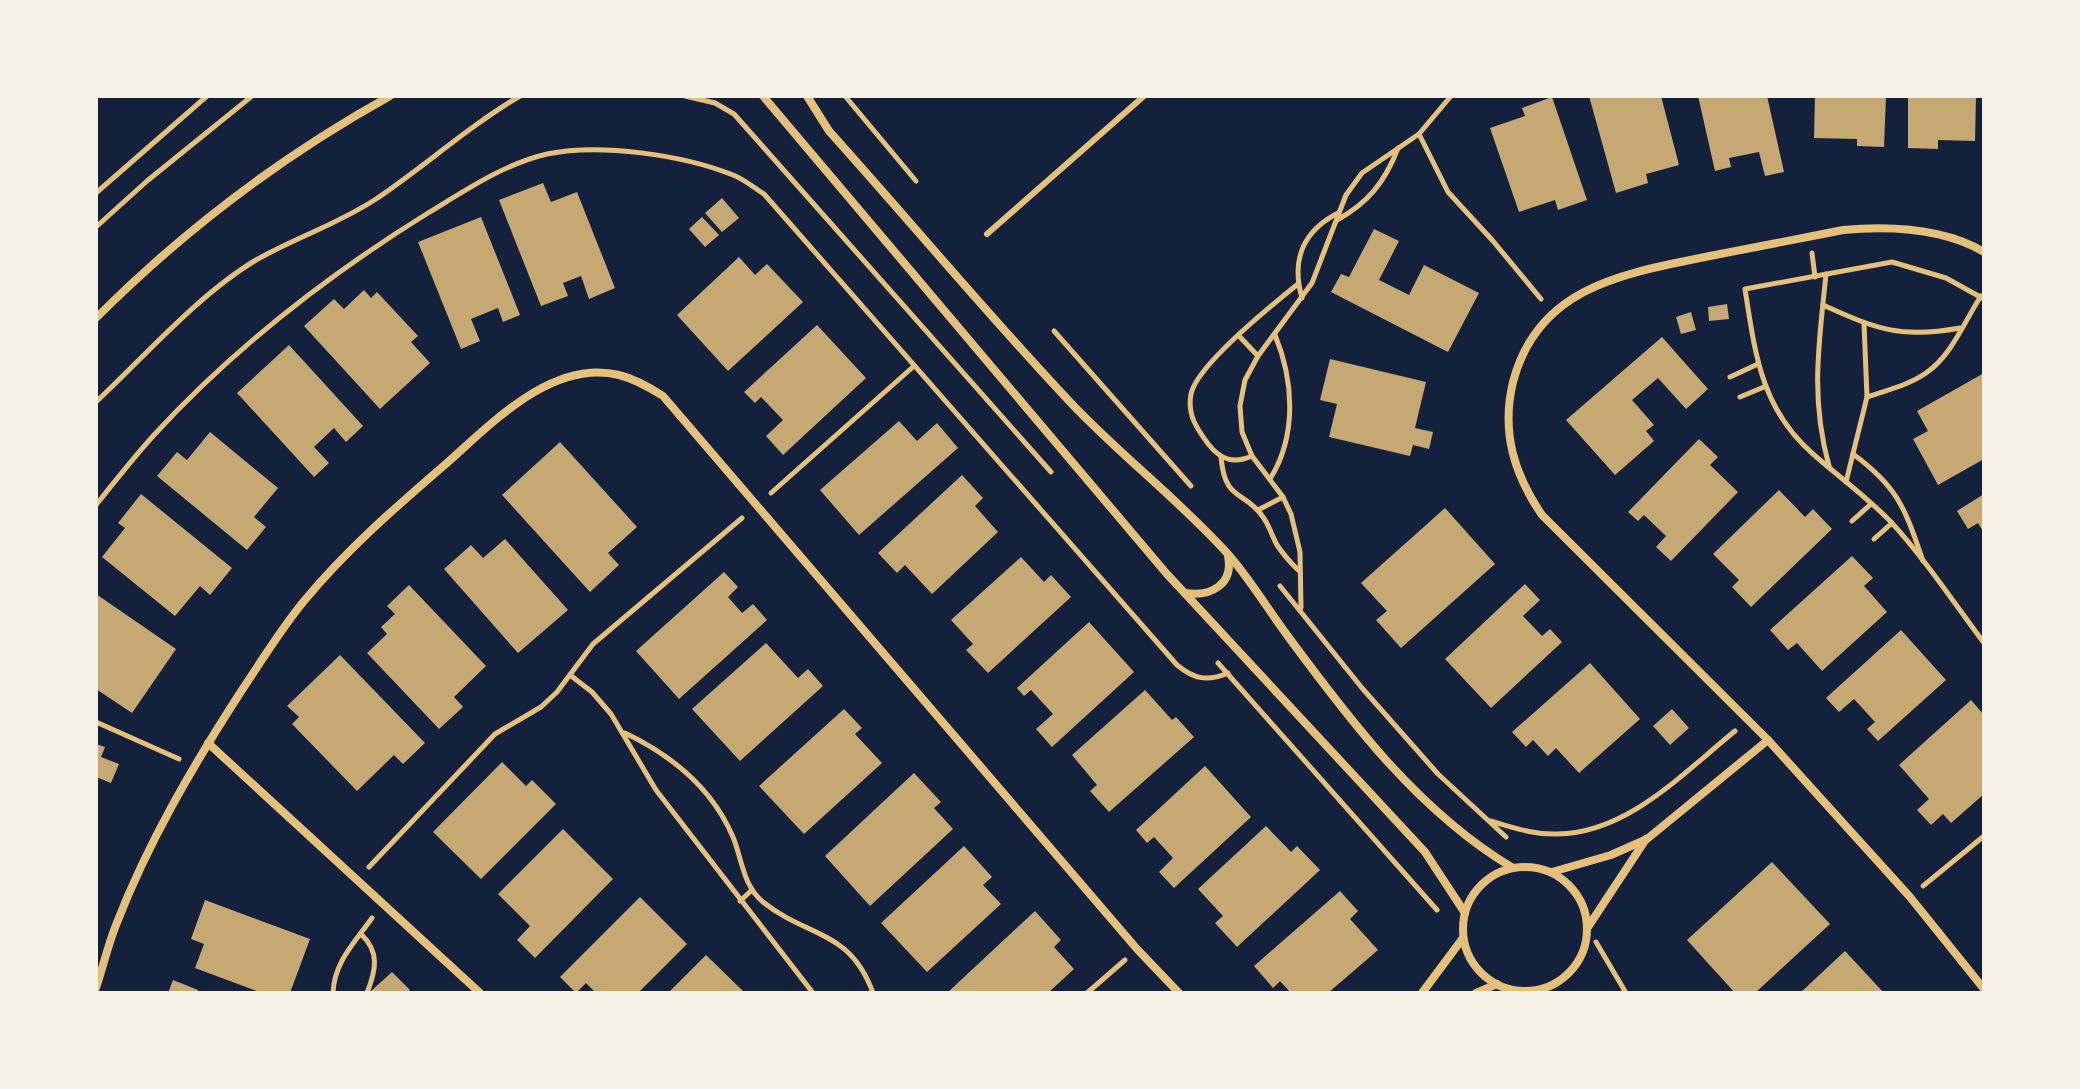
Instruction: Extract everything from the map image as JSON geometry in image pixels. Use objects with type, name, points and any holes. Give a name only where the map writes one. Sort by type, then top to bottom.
[{"type":"street","points":[[96,318],[138,276],[205,219],[276,166],[390,96]]},
{"type":"street","points":[[763,96],[1184,593],[1409,834],[1440,871],[1465,913]]},
{"type":"street","points":[[807,96],[829,131],[1070,402],[1166,491],[1227,554],[1257,589],[1342,707],[1417,793],[1458,832],[1513,868]]},
{"type":"street","points":[[1984,252],[1942,235],[1875,227],[1843,230],[1625,275],[1586,290],[1553,313],[1532,338],[1517,366],[1510,397],[1508,428],[1513,459],[1524,489],[1542,515],[1768,740],[1910,897],[1984,989]]},
{"type":"street","points":[[96,988],[116,925],[154,841],[194,766],[303,602],[348,552],[479,435],[523,400],[568,376],[593,373],[618,374],[663,396],[1137,949],[1179,993]]},
{"type":"street","points":[[1184,593],[1197,595],[1220,587],[1227,578],[1230,566],[1227,554]]},
{"type":"street","points":[[1588,927],[1583,905],[1570,886],[1552,872],[1538,868],[1513,868],[1491,877],[1475,892],[1465,913],[1463,938],[1469,957],[1481,973],[1497,984],[1517,991],[1537,992],[1557,982],[1574,968],[1584,949],[1588,927],[1615,882],[1647,839],[1768,740]]},
{"type":"street","points":[[208,743],[480,993]]},
{"type":"street","points":[[1552,872],[1611,855],[1647,839]]},
{"type":"street","points":[[1422,993],[1463,938]]},
{"type":"street","points":[[1476,993],[1497,984]]},
{"type":"lane","points":[[987,234],[1144,96]]},
{"type":"path","points":[[96,193],[207,96]]},
{"type":"path","points":[[96,227],[147,181],[252,96]]},
{"type":"path","points":[[96,402],[225,280],[258,259],[335,223],[375,200],[520,96]]},
{"type":"path","points":[[685,96],[715,103],[734,114],[1053,474]]},
{"type":"path","points":[[845,96],[916,181]]},
{"type":"path","points":[[1301,610],[1297,533],[1283,497],[1252,456],[1242,432],[1240,406],[1245,380],[1258,356],[1302,298],[1320,267],[1346,195],[1362,173],[1419,134],[1451,96]]},
{"type":"path","points":[[1419,134],[1448,192],[1553,313]]},
{"type":"path","points":[[1336,220],[1357,208],[1375,192],[1389,171],[1398,148]]},
{"type":"path","points":[[96,505],[154,435],[233,356],[319,286],[472,186],[508,167],[547,154],[588,149],[629,151],[735,176],[764,194],[1177,665],[1201,679],[1215,679],[1228,673]]},
{"type":"path","points":[[1302,298],[1297,266],[1301,248],[1323,220],[1339,212]]},
{"type":"path","points":[[1867,397],[1926,374],[1952,346],[1960,328],[1982,297],[1946,278],[1892,262],[1745,289],[1764,387],[1783,421],[1811,452],[1892,523],[1984,643]]},
{"type":"path","points":[[1826,274],[1816,404],[1820,436],[1829,467]]},
{"type":"path","points":[[1252,456],[1231,461],[1221,457],[1195,426],[1190,410],[1191,392],[1199,376],[1298,284]]},
{"type":"path","points":[[1823,305],[1864,324],[1906,333],[1928,334],[1960,328]]},
{"type":"path","points":[[1846,482],[1867,397],[1864,324]]},
{"type":"path","points":[[1054,331],[1199,495]]},
{"type":"path","points":[[1270,479],[1286,448],[1289,408],[1288,375],[1275,334]]},
{"type":"path","points":[[1239,336],[1258,356]]},
{"type":"path","points":[[1730,377],[1758,364]]},
{"type":"path","points":[[357,880],[495,734],[541,707],[600,638],[757,506],[914,366]]},
{"type":"path","points":[[1740,397],[1764,387]]},
{"type":"path","points":[[1853,454],[1880,474],[1900,500],[1925,565]]},
{"type":"path","points":[[1221,457],[1227,485],[1237,497],[1258,510],[1276,543],[1299,571]]},
{"type":"path","points":[[1258,510],[1283,497]]},
{"type":"path","points":[[1852,521],[1871,504]]},
{"type":"path","points":[[1874,539],[1892,523]]},
{"type":"path","points":[[1271,576],[1362,688],[1438,774],[1508,840]]},
{"type":"path","points":[[1218,662],[1463,938]]},
{"type":"path","points":[[570,675],[592,692],[624,733],[645,773],[813,993]]},
{"type":"path","points":[[1489,821],[1523,831],[1556,834],[1589,830],[1621,819],[1748,721]]},
{"type":"path","points":[[96,722],[194,766]]},
{"type":"path","points":[[624,733],[675,762],[697,783],[731,833],[752,890],[763,902],[831,937],[851,954],[866,975],[873,993]]},
{"type":"path","points":[[1910,897],[1984,836]]},
{"type":"path","points":[[740,901],[752,890]]},
{"type":"path","points":[[333,993],[335,972],[341,959],[382,904]]},
{"type":"path","points":[[1588,927],[1626,993]]},
{"type":"path","points":[[361,934],[370,942],[375,954],[376,966],[367,993]]},
{"type":"path","points":[[1087,993],[1137,949]]},
{"type":"building","points":[[1589,96],[1661,96],[1679,165],[1646,174],[1648,183],[1616,193]]},
{"type":"building","points":[[1698,96],[1767,96],[1784,172],[1765,176],[1759,152],[1729,158],[1731,167],[1715,171]]},
{"type":"building","points":[[1815,96],[1886,96],[1884,147],[1857,146],[1857,139],[1814,138]]},
{"type":"building","points":[[1908,96],[1976,96],[1975,141],[1938,140],[1938,149],[1908,148]]},
{"type":"building","points":[[1552,97],[1587,200],[1558,210],[1555,200],[1519,212],[1490,128],[1525,116],[1522,108]]},
{"type":"building","points":[[543,183],[551,202],[577,192],[615,288],[589,299],[581,276],[563,283],[568,296],[541,306],[499,200]]},
{"type":"building","points":[[722,198],[739,218],[722,232],[705,213]]},
{"type":"building","points":[[481,217],[520,315],[503,322],[498,308],[471,319],[480,341],[461,349],[418,242]]},
{"type":"building","points":[[702,217],[719,235],[705,247],[689,229]]},
{"type":"building","points":[[1374,229],[1399,241],[1379,280],[1409,295],[1424,265],[1479,293],[1448,352],[1331,292],[1341,274],[1349,277]]},
{"type":"building","points":[[739,257],[755,275],[767,264],[803,302],[728,371],[677,315]]},
{"type":"building","points":[[364,290],[371,298],[377,292],[418,336],[411,342],[430,363],[380,409],[304,326],[334,299],[344,309]]},
{"type":"building","points":[[1727,304],[1729,319],[1709,321],[1708,307]]},
{"type":"building","points":[[1691,312],[1696,330],[1681,334],[1676,317]]},
{"type":"building","points":[[817,325],[866,378],[783,455],[766,436],[783,420],[761,397],[755,403],[744,392]]},
{"type":"building","points":[[1662,337],[1708,389],[1686,409],[1658,378],[1632,400],[1654,425],[1646,431],[1654,441],[1615,475],[1566,420]]},
{"type":"building","points":[[289,345],[363,426],[346,442],[334,428],[314,447],[329,463],[314,477],[237,393]]},
{"type":"building","points":[[1330,359],[1426,382],[1415,428],[1433,432],[1429,449],[1413,445],[1410,456],[1329,437],[1337,404],[1320,400]]},
{"type":"building","points":[[1984,373],[1984,459],[1938,485],[1913,439],[1928,431],[1917,411]]},
{"type":"building","points":[[899,421],[917,441],[937,423],[958,448],[859,535],[820,490]]},
{"type":"building","points":[[210,432],[278,488],[254,517],[266,527],[247,550],[157,476],[177,452],[187,460]]},
{"type":"building","points":[[1699,439],[1718,457],[1710,465],[1738,492],[1671,561],[1656,547],[1666,536],[1644,515],[1638,521],[1628,512]]},
{"type":"building","points":[[560,442],[637,527],[608,553],[619,565],[590,592],[502,495]]},
{"type":"building","points":[[962,475],[983,498],[975,506],[998,532],[932,594],[905,565],[897,573],[878,553]]},
{"type":"building","points":[[1779,490],[1805,517],[1813,509],[1832,529],[1751,607],[1732,587],[1739,580],[1713,554]]},
{"type":"building","points":[[141,494],[232,568],[210,595],[200,586],[175,616],[102,557],[125,528],[118,523]]},
{"type":"building","points":[[1984,494],[1984,533],[1978,523],[1968,529],[1957,511]]},
{"type":"building","points":[[1445,508],[1495,564],[1401,648],[1376,620],[1387,611],[1361,583]]},
{"type":"building","points":[[505,539],[568,610],[518,653],[444,569],[471,545],[483,558]]},
{"type":"building","points":[[1852,556],[1873,578],[1864,586],[1887,612],[1822,671],[1797,643],[1788,650],[1770,630]]},
{"type":"building","points":[[1021,557],[1044,582],[1051,575],[1071,597],[988,673],[966,650],[973,644],[951,620]]},
{"type":"building","points":[[724,572],[738,587],[728,597],[742,613],[753,604],[767,620],[679,699],[636,651]]},
{"type":"building","points":[[1525,584],[1540,600],[1523,616],[1542,636],[1550,629],[1562,642],[1491,708],[1445,659]]},
{"type":"building","points":[[409,585],[486,666],[454,697],[463,707],[439,729],[367,653],[387,634],[381,627],[395,614],[387,606]]},
{"type":"building","points":[[96,594],[176,649],[132,713],[96,689]]},
{"type":"building","points":[[1089,622],[1134,672],[1052,747],[1036,729],[1053,714],[1031,690],[1024,696],[1017,688]]},
{"type":"building","points":[[1901,630],[1946,680],[1878,741],[1867,729],[1875,722],[1854,699],[1839,712],[1826,698]]},
{"type":"building","points":[[766,643],[798,678],[808,669],[823,686],[740,761],[692,709]]},
{"type":"building","points":[[340,655],[425,743],[403,764],[394,755],[357,791],[292,724],[299,717],[287,706]]},
{"type":"building","points":[[1590,663],[1640,719],[1579,773],[1556,748],[1548,756],[1533,740],[1526,747],[1512,732]]},
{"type":"building","points":[[1145,690],[1172,720],[1176,717],[1194,737],[1109,812],[1090,791],[1097,785],[1072,755]]},
{"type":"building","points":[[1971,700],[1984,715],[1984,794],[1951,823],[1943,814],[1931,825],[1917,810],[1929,799],[1899,765]]},
{"type":"building","points":[[844,709],[862,728],[855,734],[882,763],[804,834],[759,786]]},
{"type":"building","points":[[1672,709],[1689,728],[1670,745],[1653,726]]},
{"type":"building","points":[[96,744],[105,747],[101,757],[119,764],[111,783],[96,777]]},
{"type":"building","points":[[502,762],[526,786],[532,780],[556,804],[481,879],[433,832]]},
{"type":"building","points":[[1205,766],[1251,817],[1174,888],[1159,872],[1173,858],[1154,837],[1147,843],[1136,830]]},
{"type":"building","points":[[914,773],[941,802],[934,808],[953,829],[870,906],[825,856]]},
{"type":"building","points":[[1266,826],[1291,852],[1297,846],[1320,870],[1237,947],[1215,923],[1223,916],[1198,889]]},
{"type":"building","points":[[563,829],[613,879],[535,958],[517,940],[530,926],[498,894]]},
{"type":"building","points":[[964,846],[992,877],[983,885],[1001,904],[927,972],[881,923]]},
{"type":"building","points":[[1772,862],[1830,924],[1755,993],[1735,993],[1687,940]]},
{"type":"building","points":[[1340,891],[1358,911],[1350,919],[1378,950],[1328,993],[1291,993],[1280,981],[1273,988],[1254,966]]},
{"type":"building","points":[[640,897],[687,944],[638,993],[596,993],[586,983],[576,993],[560,977]]},
{"type":"building","points":[[205,900],[310,939],[290,993],[262,993],[195,968],[204,944],[191,939]]},
{"type":"building","points":[[1035,911],[1061,940],[1054,947],[1074,969],[1048,993],[947,993]]},
{"type":"building","points":[[1845,951],[1884,993],[1800,993]]},
{"type":"building","points":[[706,955],[745,993],[668,993]]},
{"type":"building","points":[[392,972],[410,990],[407,993],[371,991]]},
{"type":"building","points":[[173,980],[198,990],[197,993],[168,993]]}]
